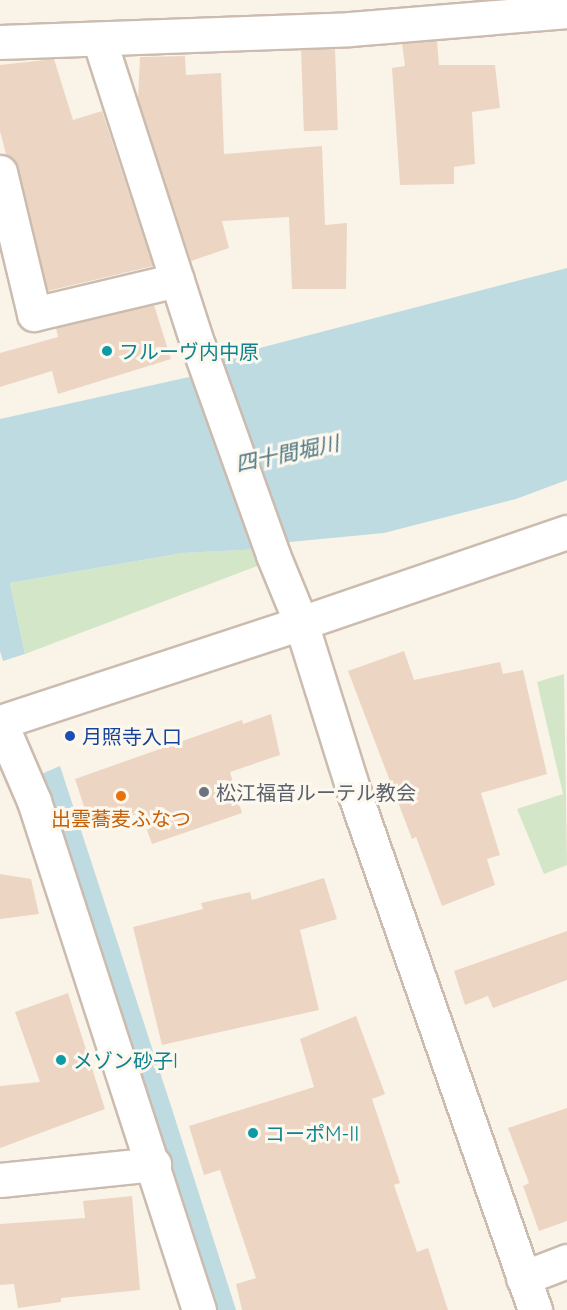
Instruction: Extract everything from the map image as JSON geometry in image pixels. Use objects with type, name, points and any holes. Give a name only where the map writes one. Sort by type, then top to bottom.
[{"type":"street","points":[[0,42],[362,28],[567,11]]},
{"type":"street","points":[[99,39],[198,345],[273,555],[302,623],[355,795],[535,1310]]},
{"type":"street","points":[[0,172],[34,314],[177,280]]},
{"type":"street","points":[[199,1310],[154,1164],[34,801],[0,722],[302,623],[567,532]]},
{"type":"street","points":[[0,1180],[154,1164]]},
{"type":"street","points":[[524,1278],[567,1261]]},
{"type":"green space","points":[[260,549],[260,565],[25,654],[10,583],[183,553]]},
{"type":"green space","points":[[564,674],[567,865],[544,874],[517,809],[563,794],[537,682]]},
{"type":"water","name":"四十間堀川","points":[[567,268],[567,480],[516,499],[384,533],[279,543],[260,549],[183,553],[10,583],[25,654],[3,661],[0,651],[0,419],[198,375],[225,357]]},
{"type":"water","points":[[60,766],[236,1310],[212,1310],[39,775]]},
{"type":"building","points":[[437,41],[439,65],[495,65],[500,108],[472,112],[475,164],[454,167],[454,184],[400,185],[392,68],[405,66],[402,43]]},
{"type":"building","points":[[335,48],[338,130],[304,131],[301,49]]},
{"type":"building","points":[[185,56],[186,75],[221,73],[224,154],[322,146],[325,225],[347,223],[346,289],[292,289],[289,217],[222,221],[229,248],[191,261],[138,99],[140,57]]},
{"type":"building","points":[[54,59],[73,120],[102,111],[153,266],[48,291],[18,168],[6,154],[0,131],[0,65]]},
{"type":"building","name":"フルーヴ内中原","points":[[154,305],[171,359],[58,394],[52,371],[0,387],[0,353],[58,337],[56,328]]},
{"type":"building","points":[[404,651],[414,680],[500,662],[503,674],[523,670],[547,774],[481,793],[500,855],[487,859],[495,885],[442,906],[416,837],[412,839],[348,671]]},
{"type":"building","points":[[271,714],[280,755],[230,772],[242,813],[152,844],[141,813],[91,828],[75,779],[242,720],[243,724]]},
{"type":"building","points":[[0,874],[31,879],[39,914],[0,919]]},
{"type":"building","points":[[324,878],[337,919],[300,930],[319,1010],[162,1045],[133,927],[203,909],[201,903],[250,892],[252,900]]},
{"type":"building","points":[[567,931],[567,980],[493,1008],[488,996],[465,1005],[454,971]]},
{"type":"building","name":"メゾン砂子I","points":[[68,993],[105,1109],[0,1148],[0,1086],[40,1082],[15,1012]]},
{"type":"building","points":[[356,1016],[385,1094],[372,1099],[400,1183],[394,1185],[417,1252],[428,1248],[448,1310],[242,1310],[236,1284],[256,1278],[220,1170],[204,1175],[189,1126],[314,1087],[300,1039]]},
{"type":"building","points":[[567,1108],[567,1221],[539,1231],[523,1186],[529,1183],[508,1128]]},
{"type":"building","points":[[132,1196],[140,1290],[61,1298],[61,1302],[18,1308],[14,1284],[0,1285],[0,1224],[85,1218],[83,1201]]},
{"type":"place","name":"フルーヴ内中原","points":[[107,351]]},
{"type":"place","name":"月照寺入口","points":[[70,736]]},
{"type":"place","name":"松江福音ルーテル教会","points":[[204,792]]},
{"type":"place","name":"出雲蕎麦ふなつ","points":[[121,796]]},
{"type":"place","name":"メゾン砂子I","points":[[61,1060]]},
{"type":"place","name":"コーポM-II","points":[[253,1133]]}]
